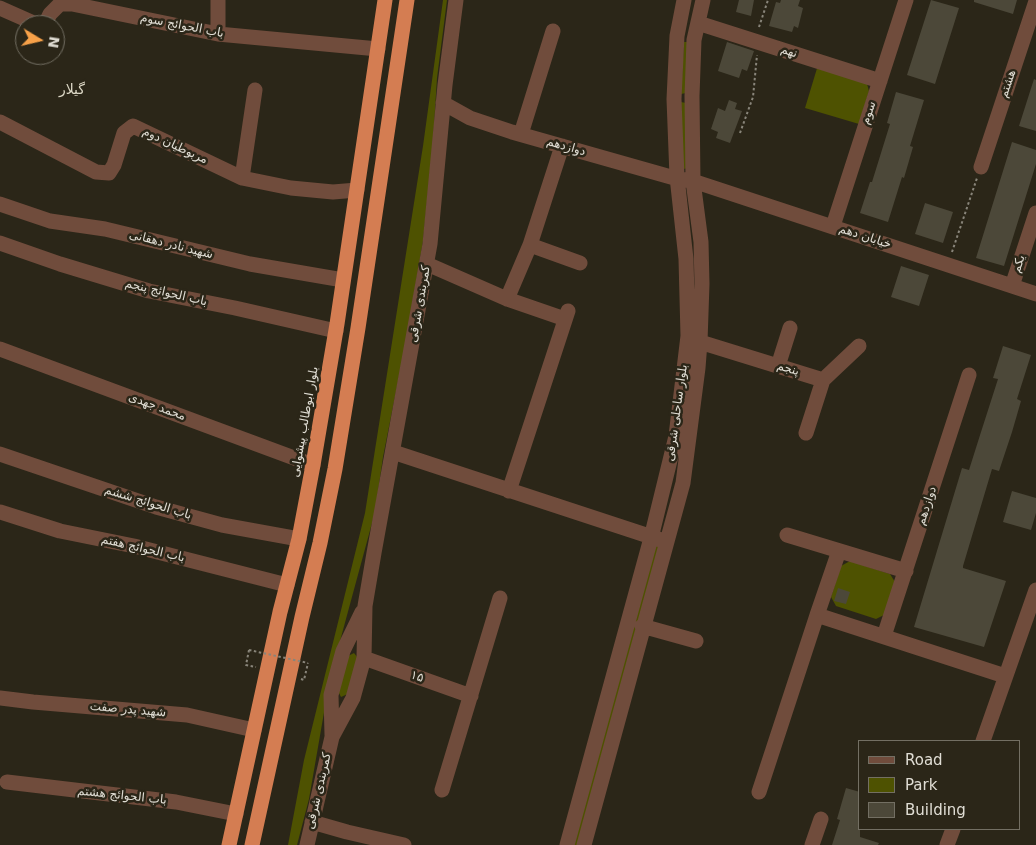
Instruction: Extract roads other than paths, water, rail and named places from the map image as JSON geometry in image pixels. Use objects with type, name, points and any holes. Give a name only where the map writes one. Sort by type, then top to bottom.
[{"type":"highway","name":"بلوار ابوطالب پیشوایی","points":[[229,845],[313,466],[336,331],[385,0]]},
{"type":"highway","points":[[252,845],[320,544],[335,469],[407,0]]},
{"type":"street","points":[[218,0],[218,34]]},
{"type":"street","name":"کمربندی شرقی","points":[[307,845],[332,737],[353,698],[364,658],[365,606],[430,244],[443,103],[456,0]]},
{"type":"street","name":"بلوار ساحلی شرقی","points":[[584,845],[642,626],[683,483],[698,368],[702,284],[701,242],[686,180],[674,98],[677,36],[684,0]]},
{"type":"street","name":"بلوار ساحلی شرقی","points":[[567,845],[651,538],[676,436],[688,336],[686,180],[694,40],[703,0]]},
{"type":"street","name":"سوم","points":[[833,226],[906,0]]},
{"type":"street","name":"هشتم","points":[[981,167],[1036,1]]},
{"type":"street","name":"باب الحوائج سوم","points":[[0,8],[36,24],[44,24],[50,14],[60,4],[72,4],[218,34],[378,49]]},
{"type":"street","name":"نهم","points":[[698,23],[880,81]]},
{"type":"street","points":[[521,134],[553,31]]},
{"type":"street","points":[[242,178],[256,90]]},
{"type":"street","name":"دوازدهم","points":[[443,103],[470,118],[562,146],[686,180]]},
{"type":"street","name":"مربوطیان دوم","points":[[0,122],[96,172],[109,173],[114,166],[124,133],[132,126],[242,178],[291,188],[333,192],[357,190]]},
{"type":"street","points":[[507,299],[530,245],[562,146]]},
{"type":"street","name":"خیابان دهم","points":[[686,180],[833,226],[1036,294]]},
{"type":"street","name":"شهید نادر دهقانی","points":[[0,204],[50,221],[105,229],[250,264],[343,280]]},
{"type":"street","name":"یکم","points":[[1012,286],[1036,213]]},
{"type":"street","name":"باب الحوائج پنجم","points":[[0,243],[60,264],[149,291],[336,331]]},
{"type":"street","points":[[530,245],[580,262]]},
{"type":"street","points":[[427,264],[507,299],[566,315],[509,491]]},
{"type":"street","points":[[778,366],[790,328]]},
{"type":"street","name":"پنجم","points":[[700,342],[823,380]]},
{"type":"street","points":[[806,433],[823,380],[859,346]]},
{"type":"street","name":"محمد جهدی","points":[[0,349],[313,466]]},
{"type":"street","name":"دوازدهم","points":[[884,636],[970,376]]},
{"type":"street","points":[[393,452],[667,542]]},
{"type":"street","name":"باب الحوائج ششم","points":[[0,454],[156,507],[222,525],[298,539]]},
{"type":"street","name":"باب الحوائج هفتم","points":[[0,512],[60,531],[134,546],[287,585]]},
{"type":"street","points":[[786,535],[906,571]]},
{"type":"street","points":[[759,792],[839,551]]},
{"type":"street","points":[[982,740],[1005,676],[1033,610],[1036,590]]},
{"type":"street","points":[[442,790],[500,598]]},
{"type":"street","name":"کمربندی شرقی","points":[[332,737],[331,695],[343,651],[365,606]]},
{"type":"street","points":[[817,615],[1005,676]]},
{"type":"street","points":[[642,626],[696,641]]},
{"type":"street","name":"۱۵","points":[[364,658],[471,696]]},
{"type":"street","name":"شهید پدر صفت","points":[[0,698],[187,715],[254,730]]},
{"type":"street","name":"باب الحوائج هشتم","points":[[7,782],[176,802],[236,814]]},
{"type":"street","points":[[812,845],[821,819]]},
{"type":"street","points":[[312,822],[404,845]]},
{"type":"street","points":[[947,845],[952,830]]},
{"type":"district","name":"گیلار","points":[[72,90]]}]
